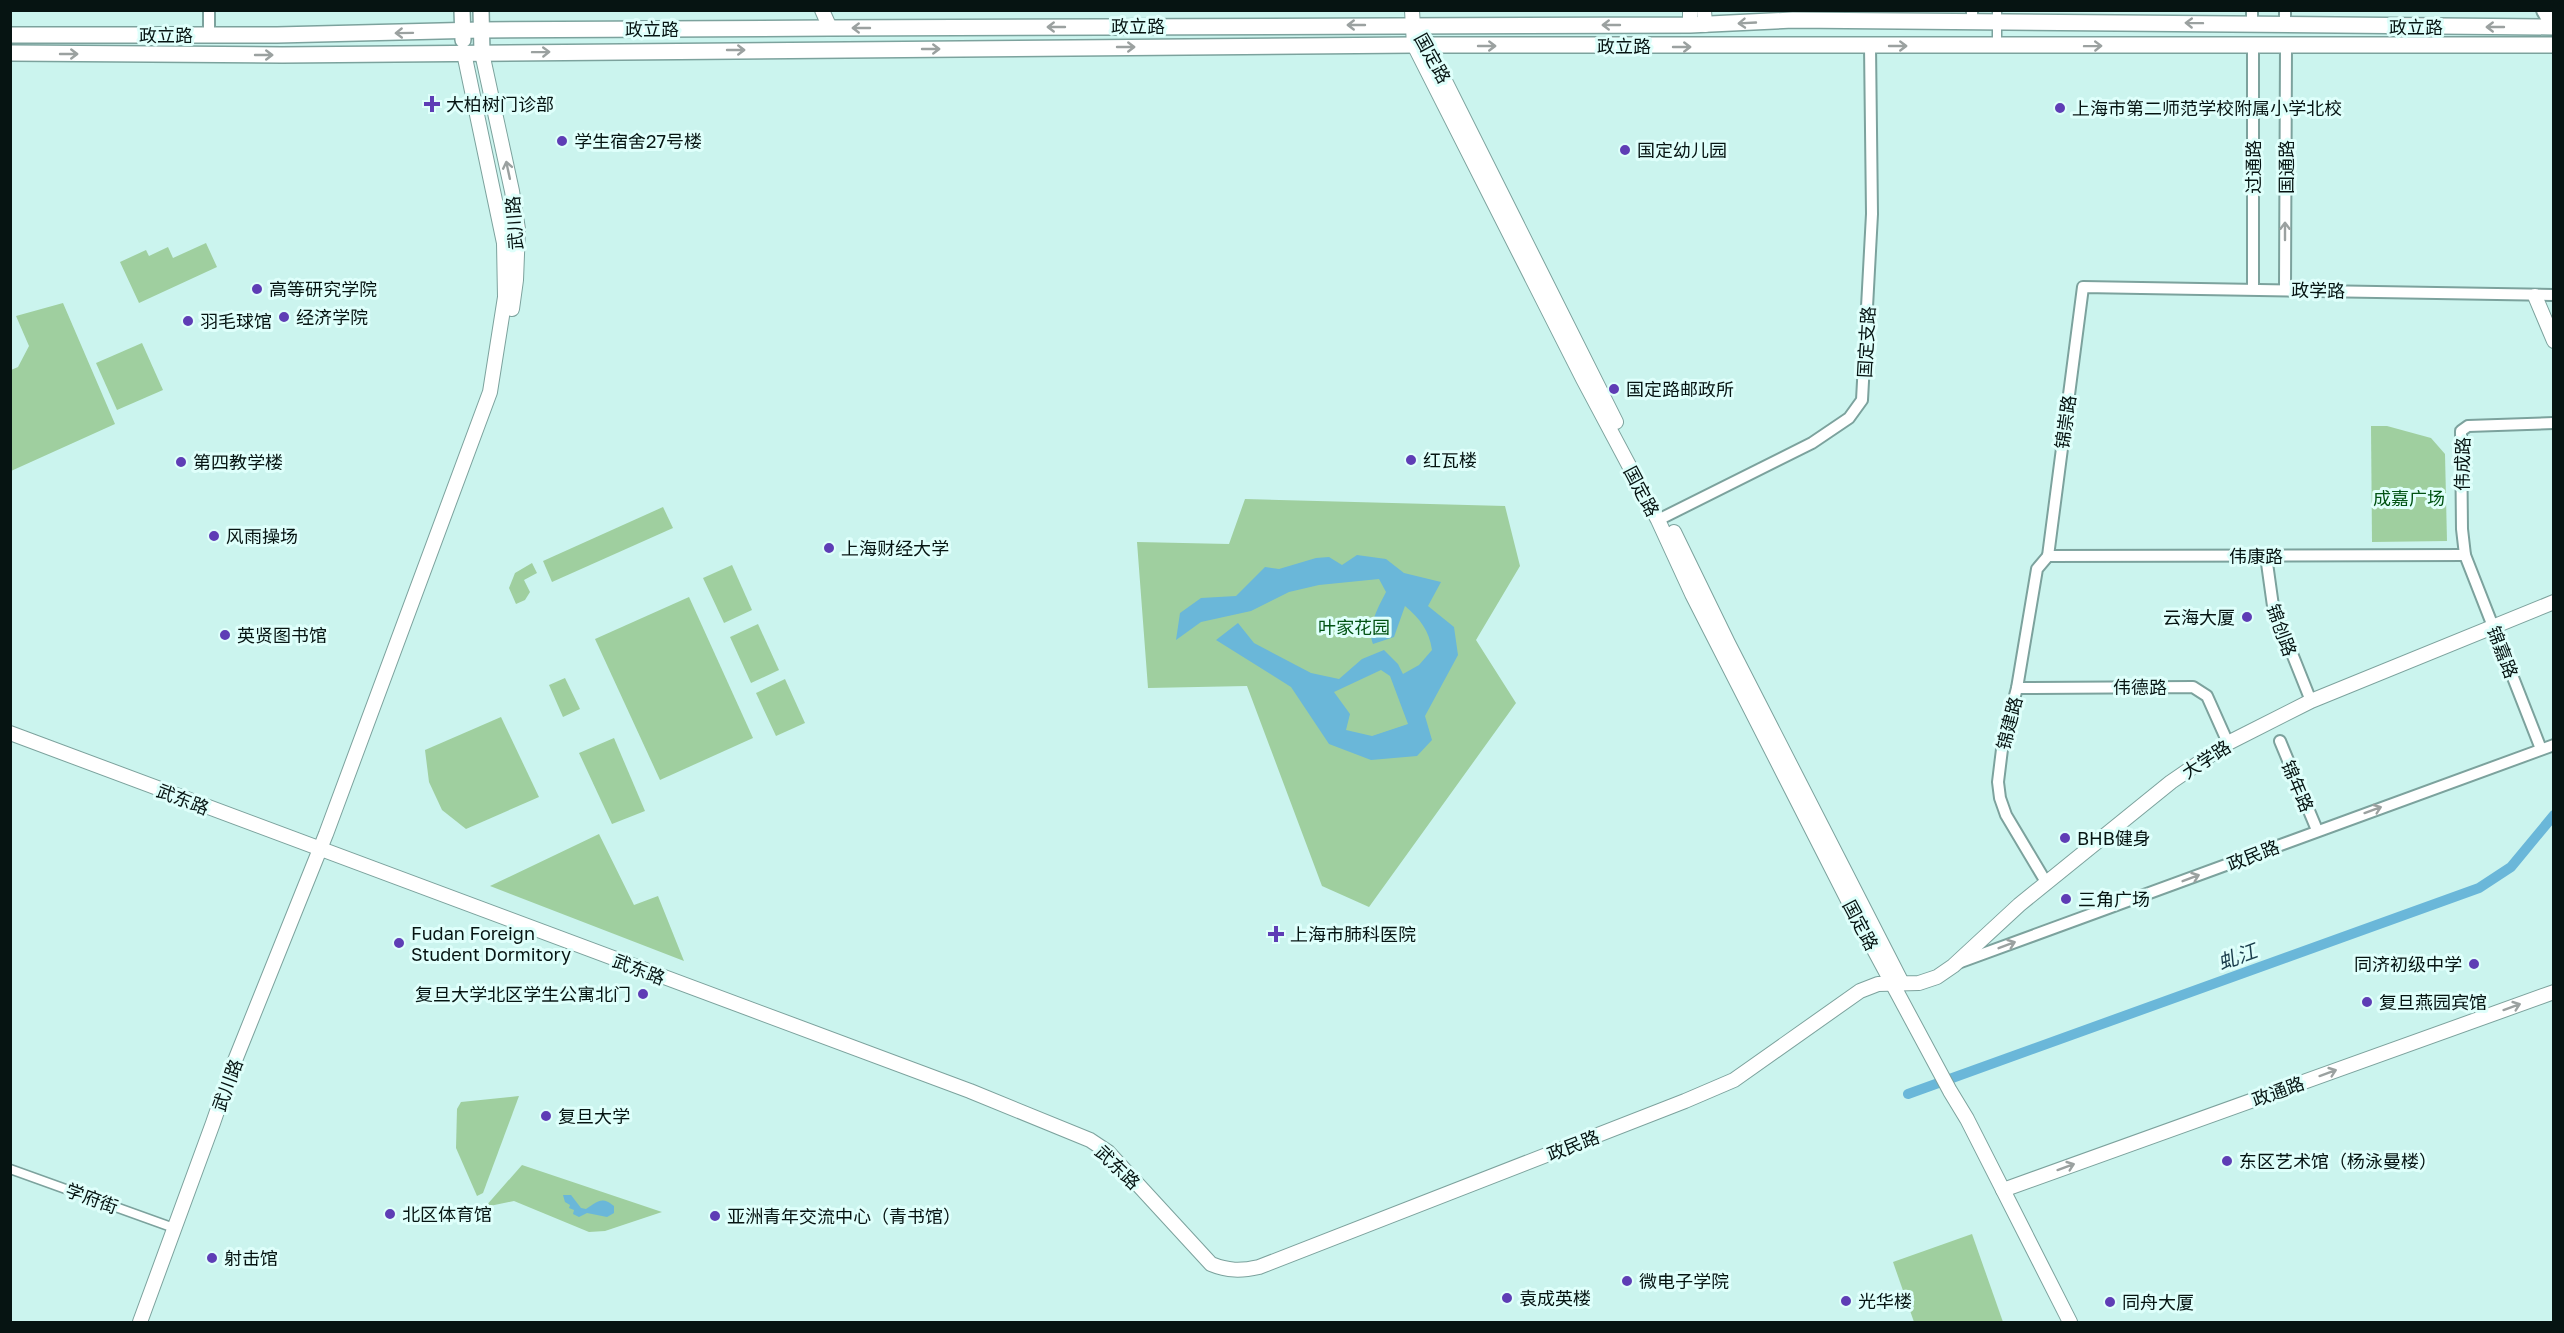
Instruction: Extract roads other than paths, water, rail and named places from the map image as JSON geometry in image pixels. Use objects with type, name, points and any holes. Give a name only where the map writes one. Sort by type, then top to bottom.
[{"type":"main road","points":[[462,10],[464,53]]},
{"type":"main road","points":[[481,10],[482,53]]},
{"type":"main road","points":[[2545,10],[2553,27]]},
{"type":"main road","name":"政立路","points":[[10,35],[208,36],[481,30],[830,28],[1414,18],[1793,20],[1972,15],[2285,17],[2553,27]]},
{"type":"main road","name":"政立路","points":[[10,53],[282,55],[1421,45],[1997,47],[2253,44],[2553,45]]},
{"type":"street","points":[[208,36],[209,10]]},
{"type":"street","points":[[822,10],[830,28]]},
{"type":"street","points":[[1997,15],[1997,47]]},
{"type":"street","name":"国定路","points":[[1414,18],[1421,45],[1510,212],[1662,518],[1692,594],[1856,916],[1898,984],[1954,1089],[1974,1113],[2070,1323]]},
{"type":"street","name":"过通路","points":[[2253,44],[2253,289]]},
{"type":"street","name":"国通路","points":[[2285,290],[2286,45]]},
{"type":"street","name":"国定支路","points":[[1662,518],[1812,443],[1849,418],[1862,400],[1871,225],[1870,46]]},
{"type":"street","points":[[464,53],[504,243],[505,297],[490,392]]},
{"type":"street","name":"武川路","points":[[140,1323],[232,1068],[320,850],[490,392],[504,360],[516,280],[518,230],[506,160],[482,53]]},
{"type":"street","name":"政学路","points":[[2083,287],[2553,295]]},
{"type":"street","name":"锦崇路","points":[[2048,556],[2083,287]]},
{"type":"street","points":[[2535,296],[2553,341]]},
{"type":"street","name":"伟成路","points":[[2465,555],[2462,530],[2461,432],[2464,428],[2553,423]]},
{"type":"street","name":"伟康路","points":[[2048,556],[2465,555]]},
{"type":"street","name":"锦嘉路","points":[[2465,555],[2541,749]]},
{"type":"street","name":"锦建路","points":[[2046,882],[2006,815],[2000,798],[1998,767],[2017,688],[2037,569],[2048,556]]},
{"type":"street","name":"锦创路","points":[[2266,556],[2273,606],[2294,663],[2311,700]]},
{"type":"street","name":"大学路","points":[[1898,984],[1929,981],[1953,966],[2046,882],[2171,782],[2228,744],[2311,700],[2553,603]]},
{"type":"street","name":"伟德路","points":[[2017,688],[2193,687],[2207,696],[2228,744]]},
{"type":"street","name":"武东路","points":[[10,733],[970,1091],[1090,1140],[1108,1152],[1195,1249],[1211,1264],[1224,1269]]},
{"type":"street","name":"锦年路","points":[[2280,741],[2317,830]]},
{"type":"street","name":"政民路","points":[[1953,966],[2317,830],[2553,745]]},
{"type":"street","name":"政民路","points":[[1224,1269],[1240,1271],[1259,1267],[1695,1097],[1734,1080],[1860,991],[1878,984],[1898,984]]},
{"type":"street","name":"政通路","points":[[2007,1189],[2553,992]]},
{"type":"street","name":"学府街","points":[[10,1169],[174,1228]]},
{"type":"street","name":"国定路","points":[[2007,1189],[2080,1323]]},
{"type":"water","points":[[1357,555],[1386,559],[1404,573],[1441,582],[1428,606],[1454,627],[1458,655],[1425,716],[1432,740],[1417,756],[1371,760],[1329,744],[1291,687],[1216,640],[1238,623],[1254,643],[1311,673],[1339,679],[1362,659],[1384,650],[1398,664],[1403,674],[1419,665],[1432,650],[1431,643],[1423,625],[1405,606],[1394,637],[1373,644],[1372,624],[1386,592],[1379,579],[1319,585],[1289,592],[1251,611],[1201,622],[1176,640],[1180,613],[1201,598],[1236,596],[1265,567],[1279,569],[1316,558],[1329,557],[1342,565]],"holes":[[[1381,670],[1390,676],[1408,724],[1372,736],[1346,730],[1350,714],[1334,692]]]},
{"type":"water","points":[[563,1195],[571,1195],[581,1208],[586,1209],[597,1202],[606,1201],[614,1206],[614,1213],[607,1217],[587,1213],[579,1217],[573,1214],[574,1210],[569,1208],[570,1205],[565,1202]]},
{"type":"waterway","name":"虬江","points":[[1908,1094],[2479,888],[2511,867],[2554,815]]},
{"type":"place","name":"大柏树门诊部","points":[[432,104]]},
{"type":"place","name":"上海市第二师范学校附属小学北校","points":[[2060,108]]},
{"type":"place","name":"学生宿舍27号楼","points":[[562,141]]},
{"type":"place","name":"国定幼儿园","points":[[1625,150]]},
{"type":"place","name":"高等研究学院","points":[[257,289]]},
{"type":"place","name":"经济学院","points":[[284,317]]},
{"type":"place","name":"羽毛球馆","points":[[188,321]]},
{"type":"place","name":"国定路邮政所","points":[[1614,389]]},
{"type":"place","name":"红瓦楼","points":[[1411,460]]},
{"type":"place","name":"第四教学楼","points":[[181,462]]},
{"type":"place","name":"风雨操场","points":[[214,536]]},
{"type":"place","name":"上海财经大学","points":[[829,548]]},
{"type":"place","name":"云海大厦","points":[[2247,617]]},
{"type":"place","name":"英贤图书馆","points":[[225,635]]},
{"type":"place","name":"BHB健身","points":[[2065,838]]},
{"type":"place","name":"三角广场","points":[[2066,899]]},
{"type":"place","name":"上海市肺科医院","points":[[1276,934]]},
{"type":"place","name":"Fudan Foreign Student Dormitory","points":[[399,943]]},
{"type":"place","name":"同济初级中学","points":[[2474,964]]},
{"type":"place","name":"复旦大学北区学生公寓北门","points":[[643,994]]},
{"type":"place","name":"复旦燕园宾馆","points":[[2367,1002]]},
{"type":"place","name":"复旦大学","points":[[546,1116]]},
{"type":"place","name":"东区艺术馆（杨泳曼楼）","points":[[2227,1161]]},
{"type":"place","name":"北区体育馆","points":[[390,1214]]},
{"type":"place","name":"亚洲青年交流中心（青书馆）","points":[[715,1216]]},
{"type":"place","name":"射击馆","points":[[212,1258]]},
{"type":"place","name":"微电子学院","points":[[1627,1281]]},
{"type":"place","name":"袁成英楼","points":[[1507,1298]]},
{"type":"place","name":"光华楼","points":[[1846,1301]]},
{"type":"place","name":"同舟大厦","points":[[2110,1302]]},
{"type":"park label","name":"成嘉广场","points":[[2409,498]]},
{"type":"park label","name":"叶家花园","points":[[1354,627]]}]
